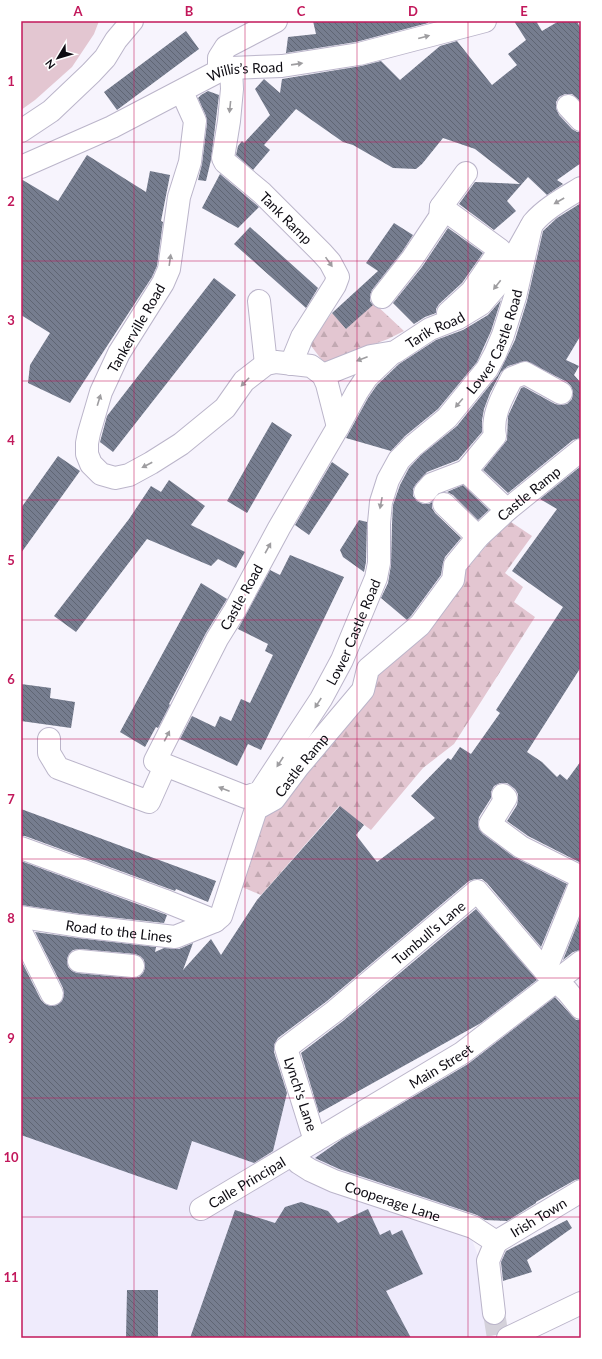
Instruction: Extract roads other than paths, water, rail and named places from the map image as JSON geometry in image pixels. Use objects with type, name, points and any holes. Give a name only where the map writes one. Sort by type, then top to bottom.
[{"type":"street","points":[[21,131],[51,111],[91,73],[105,58],[116,40],[132,21]]},
{"type":"street","points":[[225,70],[219,58],[226,47],[276,21]]},
{"type":"street","name":"Willis’s Road","points":[[21,167],[112,127],[225,70],[282,66],[359,54],[478,22]]},
{"type":"street","name":"Tank Ramp","points":[[225,70],[232,89],[223,158],[225,162],[258,190],[322,253],[330,262],[338,277],[335,285],[302,337],[292,364]]},
{"type":"street","name":"Tankerville Road","points":[[182,92],[195,122],[190,162],[179,197],[169,269],[163,283],[119,353],[101,392],[88,433],[87,454],[91,464],[100,474],[115,478],[129,475],[151,463],[182,444],[225,408],[244,381],[266,364]]},
{"type":"street","points":[[382,297],[412,259],[440,217],[441,207],[466,173]]},
{"type":"street","points":[[535,222],[551,206],[581,188]]},
{"type":"street","points":[[432,328],[472,291],[500,250],[441,207]]},
{"type":"street","name":"Tarik Road","points":[[323,374],[371,356],[392,353],[432,328],[458,318],[481,304],[500,282],[535,222]]},
{"type":"street","name":"Lower Castle Road","points":[[165,766],[246,797],[260,792],[300,732],[342,660],[376,578],[379,563],[379,523],[381,502],[388,480],[399,460],[413,446],[447,418],[490,364],[504,335],[535,222]]},
{"type":"street","points":[[259,301],[266,364],[276,362],[311,366],[323,374],[338,427]]},
{"type":"street","name":"Castle Road","points":[[165,766],[155,761],[210,653],[279,528],[357,392],[367,378],[392,353]]},
{"type":"street","points":[[425,492],[432,484],[466,471],[495,436],[493,427],[496,410],[512,378],[525,373],[561,393]]},
{"type":"street","name":"Castle Ramp","points":[[215,921],[221,916],[256,809],[274,799],[298,767],[363,690],[368,669],[420,625],[453,580],[455,565],[478,536],[507,510],[581,450]]},
{"type":"street","points":[[466,471],[507,510]]},
{"type":"street","points":[[444,504],[478,536]]},
{"type":"street","points":[[49,739],[49,753],[58,768],[149,802],[165,766]]},
{"type":"street","points":[[503,795],[506,798],[490,824],[521,847],[581,877]]},
{"type":"street","points":[[21,848],[163,900],[215,921]]},
{"type":"street","points":[[581,882],[550,976],[567,991],[581,1008]]},
{"type":"street","name":"Tumbull's Lane","points":[[286,1048],[477,891],[550,976]]},
{"type":"street","name":"Road to the Lines","points":[[21,916],[79,926],[175,937],[215,921]]},
{"type":"street","points":[[21,932],[52,994]]},
{"type":"street","points":[[79,961],[133,966]]},
{"type":"street","name":"Main Street","points":[[292,1156],[462,1053],[550,976],[581,962]]},
{"type":"street","name":"Lynch's Lane","points":[[286,1048],[315,1141]]},
{"type":"street","name":"Calle Principal","points":[[201,1209],[292,1156]]},
{"type":"street","name":"Cooperage Lane","points":[[292,1156],[299,1164],[334,1181],[473,1227],[496,1242]]},
{"type":"street","name":"Irish Town","points":[[496,1242],[581,1191]]},
{"type":"street","points":[[494,1313],[488,1261],[496,1242]]},
{"type":"street","points":[[516,1334],[581,1303]]},
{"type":"tunnel","points":[[494,1313],[498,1338]]}]
